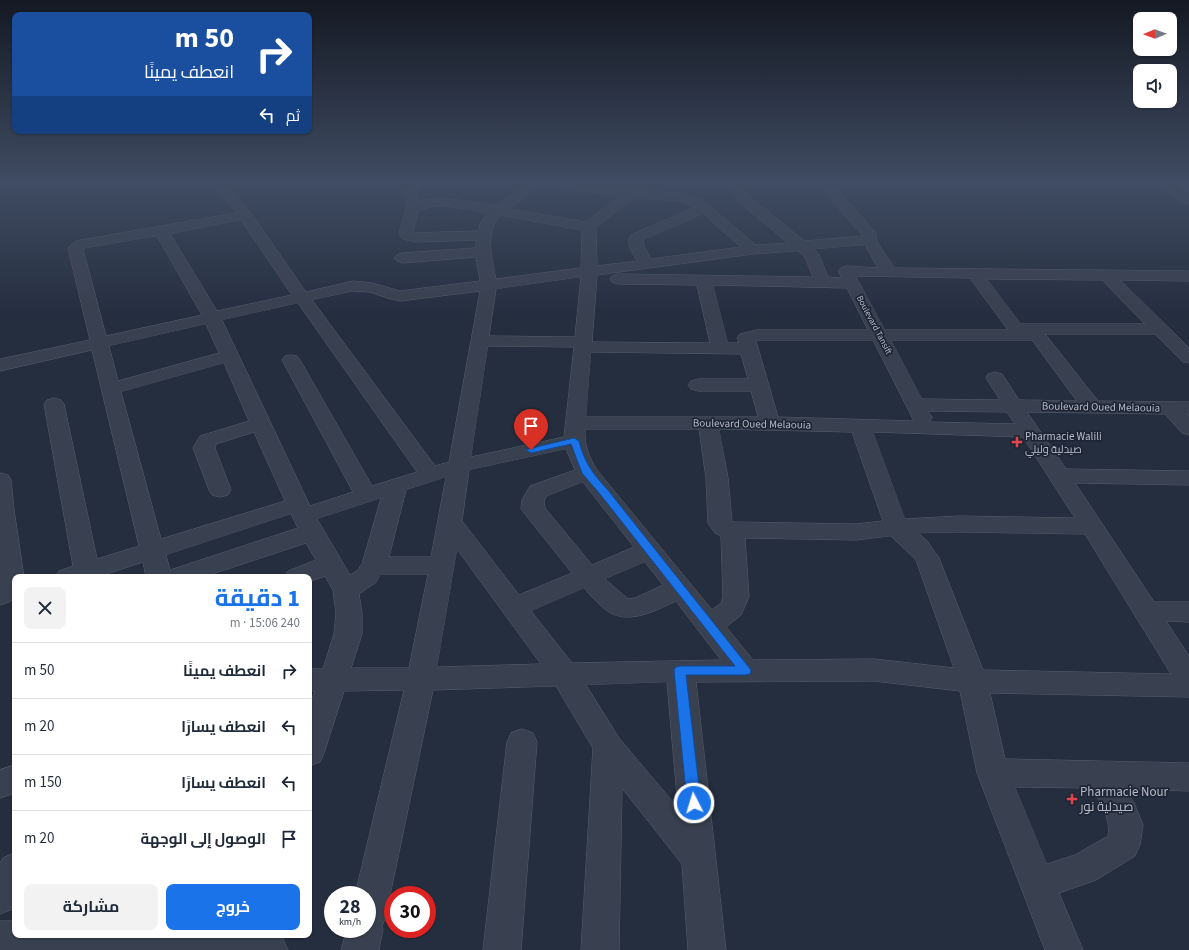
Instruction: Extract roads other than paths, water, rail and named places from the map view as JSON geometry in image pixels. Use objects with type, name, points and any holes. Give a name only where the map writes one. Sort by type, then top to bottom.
[{"type":"street","points":[[158,574],[98,344],[76,247],[81,244],[185,226]]},
{"type":"street","points":[[253,226],[302,298],[430,475]]},
{"type":"street","points":[[407,226],[406,234],[416,238],[483,243]]},
{"type":"street","points":[[375,886],[422,678],[450,522],[489,285],[483,243],[487,226]]},
{"type":"street","points":[[585,226],[589,227],[589,276],[575,432],[577,450],[587,473],[745,670]]},
{"type":"street","points":[[646,264],[636,244],[636,238],[662,226]]},
{"type":"street","points":[[725,226],[753,250]]},
{"type":"street","points":[[778,226],[812,255],[822,281]]},
{"type":"street","points":[[862,226],[870,235],[869,240],[888,273]]},
{"type":"street","points":[[161,231],[212,318],[305,517],[346,590],[349,613],[348,634],[322,679],[312,736]]},
{"type":"street","points":[[589,276],[646,264],[753,250],[803,247],[869,240]]},
{"type":"street","points":[[402,258],[483,243]]},
{"type":"street","name":"Boulevard Tansift","points":[[834,244],[849,277],[928,429]]},
{"type":"street","points":[[0,365],[353,286],[368,286],[377,288],[388,295],[400,296],[489,285],[589,276],[822,281],[888,273],[1170,276],[1187,282]]},
{"type":"street","points":[[975,274],[1092,407]]},
{"type":"street","points":[[1106,275],[1189,358]]},
{"type":"street","points":[[704,279],[720,348]]},
{"type":"street","points":[[770,423],[746,338],[756,335],[880,336],[1160,329]]},
{"type":"street","points":[[479,341],[749,348]]},
{"type":"street","points":[[110,389],[230,356]]},
{"type":"street","points":[[291,360],[366,496]]},
{"type":"street","points":[[995,378],[1147,611],[1189,680]]},
{"type":"street","points":[[698,384],[759,385]]},
{"type":"street","points":[[54,404],[81,574]]},
{"type":"street","name":"Boulevard Oued Melaouia","points":[[915,405],[1180,408]]},
{"type":"street","points":[[1180,408],[1189,428]]},
{"type":"street","points":[[708,423],[717,478],[720,523],[723,528],[733,531],[856,532],[959,524],[1092,526]]},
{"type":"street","name":"Boulevard Oued Melaouia","points":[[305,517],[458,466],[575,432],[708,423],[770,423],[1030,431]]},
{"type":"street","points":[[220,490],[204,448],[207,440],[261,424]]},
{"type":"street","points":[[860,426],[896,528],[918,547],[927,558],[973,681],[993,773],[1064,950]]},
{"type":"street","points":[[587,473],[538,490],[533,500],[533,509],[588,577],[615,604],[623,608],[636,608],[680,588]]},
{"type":"street","points":[[1059,476],[1189,478]]},
{"type":"street","points":[[0,480],[4,560],[12,584],[6,593]]},
{"type":"street","points":[[346,590],[366,577],[374,566],[396,486]]},
{"type":"street","points":[[84,574],[152,549],[305,517]]},
{"type":"street","points":[[182,574],[305,517]]},
{"type":"street","points":[[450,522],[564,674],[608,747],[699,859]]},
{"type":"street","points":[[710,626],[732,608],[736,597],[733,531]]},
{"type":"street","points":[[514,608],[650,550]]},
{"type":"street","points":[[306,574],[332,564]]},
{"type":"street","points":[[374,566],[442,565]]},
{"type":"street","points":[[1147,611],[1189,612]]},
{"type":"street","points":[[322,679],[422,678],[680,670],[874,670],[973,681],[1189,686]]},
{"type":"street","points":[[680,670],[707,950]]},
{"type":"street","points":[[502,950],[522,742]]},
{"type":"street","points":[[600,950],[608,747]]},
{"type":"street","points":[[993,773],[1189,776]]},
{"type":"street","points":[[1037,884],[1084,868],[1123,845],[1126,825],[1122,813],[1101,774]]},
{"type":"street","points":[[0,784],[12,780]]},
{"type":"street","points":[[0,897],[12,875]]},
{"type":"street","points":[[360,950],[363,938]]},
{"type":"street","points":[[0,939],[250,946]]},
{"type":"place","name":"Pharmacie Walili صيدلية وليلي","points":[[1017,442]]},
{"type":"place","name":"Pharmacie Nour صيدلية نور","points":[[1072,799]]}]
